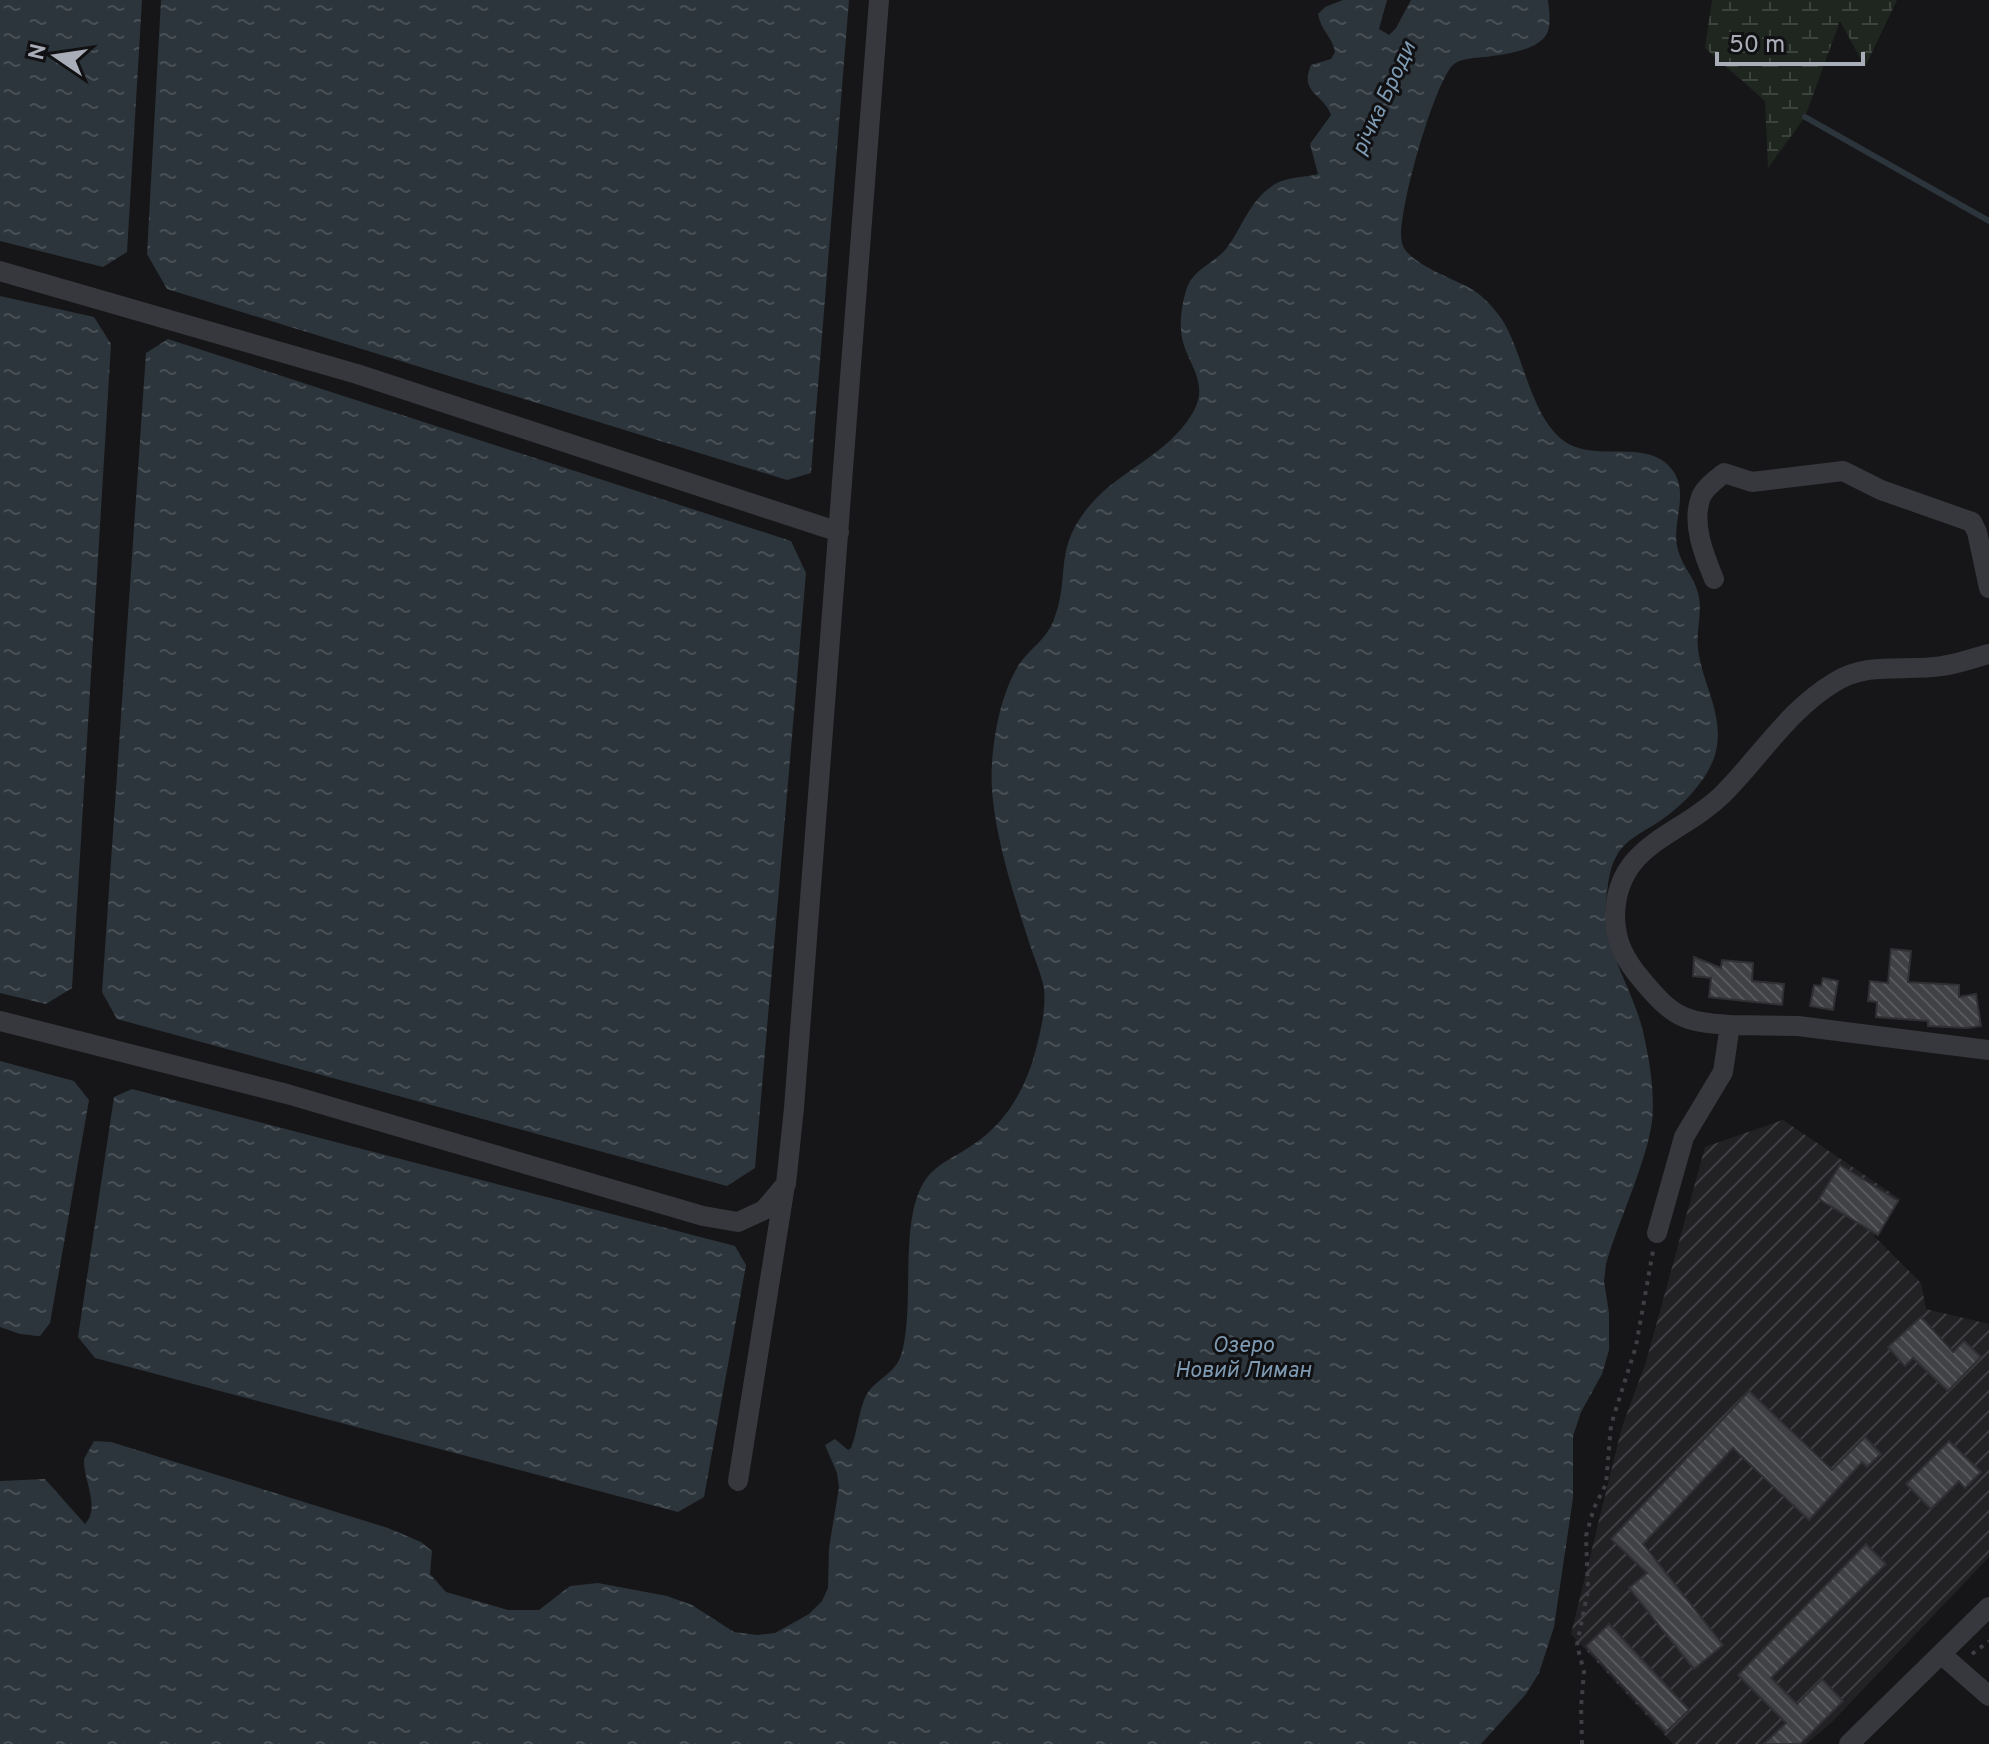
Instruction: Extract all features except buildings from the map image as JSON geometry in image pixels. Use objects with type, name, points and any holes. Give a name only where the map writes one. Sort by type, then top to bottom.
[{"type":"street","points":[[738,1481],[786,1184],[794,1108],[879,0]]},
{"type":"street","points":[[0,271],[357,374],[839,532]]},
{"type":"street","points":[[1714,579],[1701,543],[1700,503],[1705,490],[1724,473],[1752,482],[1843,471],[1881,490],[1972,522],[1989,588]]},
{"type":"street","points":[[1989,654],[1940,667],[1867,669],[1835,681],[1790,717],[1713,803],[1652,844],[1630,865],[1619,887],[1615,931],[1619,947],[1656,997],[1677,1015],[1695,1023],[1798,1026],[1989,1050]]},
{"type":"street","points":[[0,1021],[287,1094],[703,1216],[738,1222],[764,1210],[786,1184]]},
{"type":"street","points":[[1657,1233],[1684,1137],[1723,1072],[1730,1025]]},
{"type":"street","points":[[1849,1744],[1989,1607]]},
{"type":"street","points":[[1941,1654],[1989,1696]]},
{"type":"path","points":[[1582,1744],[1584,1672],[1577,1645],[1588,1590],[1586,1536],[1594,1508],[1606,1484],[1611,1425],[1636,1346],[1657,1233]]},
{"type":"shaded area","points":[[1783,1120],[1900,1199],[1874,1236],[1921,1283],[1926,1309],[1989,1324],[1989,1557],[1831,1723],[1806,1744],[1673,1744],[1571,1634],[1622,1427],[1646,1362],[1705,1147]]},
{"type":"green space","points":[[1712,0],[1897,0],[1865,67],[1840,21],[1805,117],[1768,168],[1765,101],[1705,48]]},
{"type":"water","points":[[0,0],[142,0],[127,252],[103,267],[0,241]]},
{"type":"water","points":[[161,0],[849,0],[811,473],[787,480],[167,289],[147,254]]},
{"type":"water","name":"Озеро Новий Лиман","points":[[1343,0],[1387,0],[1379,29],[1389,35],[1411,0],[1548,0],[1549,27],[1538,43],[1511,53],[1461,61],[1454,64],[1446,75],[1427,121],[1410,180],[1401,229],[1402,243],[1413,258],[1473,290],[1495,310],[1509,333],[1538,407],[1559,437],[1585,450],[1649,455],[1670,467],[1676,477],[1680,497],[1676,529],[1678,550],[1698,593],[1700,662],[1718,727],[1715,755],[1700,783],[1668,815],[1625,844],[1614,860],[1609,877],[1606,919],[1614,953],[1644,1036],[1651,1079],[1652,1122],[1644,1157],[1606,1264],[1604,1281],[1609,1313],[1609,1350],[1602,1374],[1581,1412],[1573,1436],[1573,1498],[1554,1627],[1539,1673],[1526,1694],[1481,1744],[0,1744],[0,1481],[45,1479],[85,1524],[90,1517],[91,1502],[84,1459],[94,1441],[111,1442],[388,1528],[421,1542],[432,1551],[430,1574],[446,1592],[508,1610],[539,1610],[570,1586],[598,1583],[667,1596],[692,1605],[734,1632],[757,1635],[775,1633],[809,1614],[822,1601],[828,1588],[829,1548],[839,1487],[837,1473],[825,1445],[835,1439],[848,1450],[851,1448],[869,1391],[900,1359],[906,1333],[909,1241],[916,1199],[933,1171],[995,1127],[1013,1104],[1027,1078],[1041,1026],[1043,983],[1009,875],[994,806],[993,752],[1004,698],[1020,663],[1053,622],[1067,549],[1079,519],[1104,491],[1170,440],[1182,428],[1198,402],[1198,381],[1181,329],[1183,301],[1191,279],[1226,249],[1266,190],[1286,180],[1318,174],[1310,144],[1331,115],[1310,87],[1308,74],[1311,65],[1331,59],[1335,52],[1318,14],[1325,7]]},
{"type":"water","points":[[0,296],[94,317],[111,344],[72,988],[46,1004],[0,993]]},
{"type":"water","points":[[168,339],[791,541],[806,573],[755,1168],[727,1186],[117,1019],[102,992],[146,353]]},
{"type":"water","points":[[0,1061],[74,1081],[89,1100],[50,1323],[40,1336],[20,1334],[0,1327]]},
{"type":"water","points":[[132,1089],[735,1246],[746,1265],[704,1497],[678,1512],[95,1358],[78,1337],[114,1097]]},
{"type":"waterway","points":[[1805,117],[1989,221]]},
{"type":"water label","name":"річка Броди","points":[[1385,99]]}]
